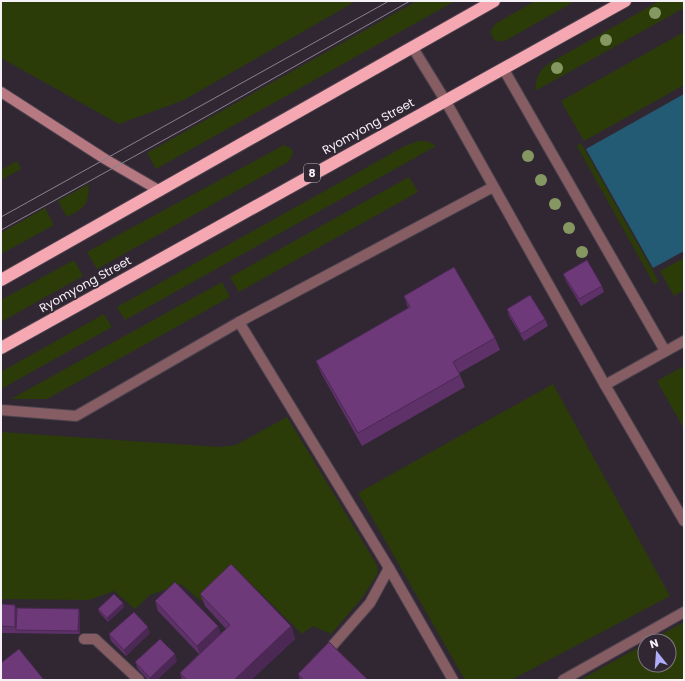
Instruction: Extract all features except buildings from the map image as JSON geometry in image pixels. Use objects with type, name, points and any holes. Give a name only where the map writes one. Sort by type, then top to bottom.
[{"type":"highway","points":[[1,280],[494,1]]},
{"type":"highway","name":"Ryomyong Street","points":[[1,348],[625,1]]},
{"type":"street","points":[[413,48],[445,100],[605,385],[684,521]]},
{"type":"street","points":[[503,68],[665,351]]},
{"type":"street","points":[[1,92],[105,159],[160,191]]},
{"type":"street","points":[[1,410],[76,416],[239,322],[493,187]]},
{"type":"street","points":[[239,322],[389,568],[453,680]]},
{"type":"street","points":[[605,385],[684,341]]},
{"type":"street","points":[[333,645],[370,603],[389,568]]},
{"type":"street","points":[[563,680],[684,612]]},
{"type":"street","points":[[84,639],[96,639],[139,680]]},
{"type":"green space","points":[[1,1],[356,1],[184,100],[119,124],[1,58]]},
{"type":"green space","points":[[417,1],[455,1],[156,169],[147,153]]},
{"type":"green space","points":[[535,1],[575,1],[505,41],[495,41],[490,32],[495,24]]},
{"type":"green space","points":[[659,1],[684,1],[684,8],[535,91],[538,76],[548,64]]},
{"type":"green space","points":[[684,32],[684,85],[584,141],[561,101]]},
{"type":"green space","points":[[418,141],[427,141],[436,146],[125,320],[117,307],[405,146]]},
{"type":"green space","points":[[581,143],[659,282],[654,284],[577,146]]},
{"type":"green space","points":[[284,145],[292,149],[293,154],[288,162],[97,269],[87,252]]},
{"type":"green space","points":[[17,161],[21,169],[1,180],[1,170]]},
{"type":"green space","points":[[409,177],[418,192],[239,292],[230,277]]},
{"type":"green space","points":[[89,184],[88,197],[85,205],[67,217],[58,201]]},
{"type":"green space","points":[[45,208],[54,225],[1,254],[1,233]]},
{"type":"green space","points":[[684,258],[684,290],[674,296],[660,271]]},
{"type":"green space","points":[[74,260],[83,276],[1,322],[1,300]]},
{"type":"green space","points":[[222,282],[230,297],[47,399],[11,399]]},
{"type":"green space","points":[[104,314],[112,327],[1,389],[1,372]]},
{"type":"green space","points":[[684,366],[684,429],[657,381]]},
{"type":"green space","points":[[553,384],[670,596],[511,680],[465,680],[358,493]]},
{"type":"green space","points":[[287,417],[377,565],[378,573],[362,598],[331,634],[313,626],[302,634],[237,570],[201,601],[181,584],[150,595],[135,609],[114,591],[89,600],[1,599],[1,432],[219,447],[236,445]]},
{"type":"green space","points":[[684,622],[684,680],[580,680],[637,648],[637,673],[677,673],[677,633],[664,633]]},
{"type":"water","points":[[684,94],[684,251],[653,268],[586,149]]},
{"type":"tram line","points":[[1,217],[389,1]]},
{"type":"tram line","points":[[1,230],[200,120],[410,1]]}]
